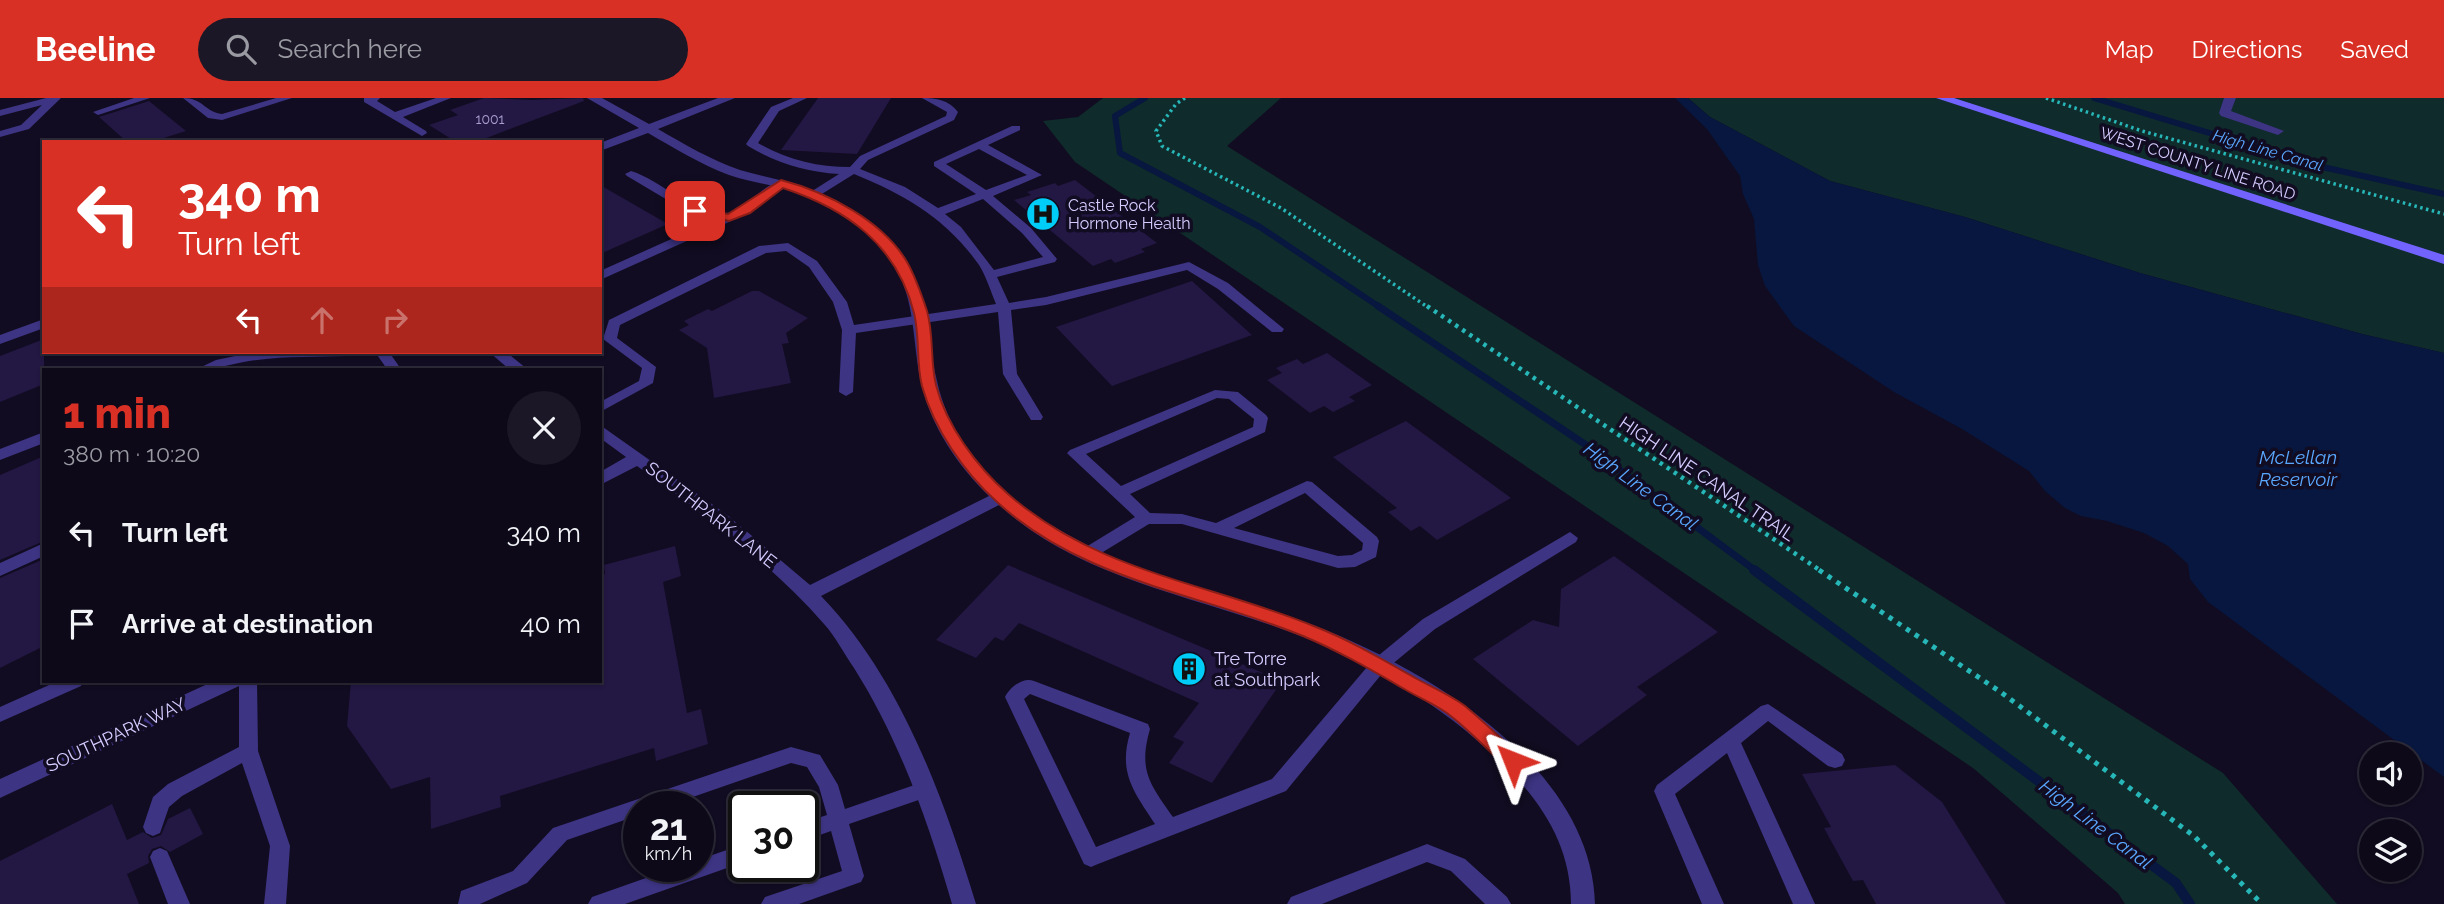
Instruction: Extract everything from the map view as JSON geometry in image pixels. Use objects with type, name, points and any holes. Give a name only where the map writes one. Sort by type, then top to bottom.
[{"type":"main road","name":"WEST COUNTY LINE ROAD","points":[[1942,98],[2444,260]]},
{"type":"street","points":[[593,98],[728,170],[813,195],[876,233],[892,251],[914,289],[922,319],[929,384],[937,408],[964,455],[1001,497],[1045,531],[1087,554],[1135,575],[1308,630],[1379,665],[1457,710],[1495,742],[1532,781],[1554,811],[1574,848],[1583,885],[1583,904]]},
{"type":"street","points":[[602,146],[729,98]]},
{"type":"street","points":[[2230,98],[2225,113],[2277,131]]},
{"type":"street","points":[[499,354],[518,368]]},
{"type":"street","name":"SOUTHPARK LANE","points":[[602,431],[750,542],[831,620],[869,674],[926,789],[943,829],[964,904]]},
{"type":"street","points":[[602,478],[638,458]]},
{"type":"street","points":[[807,595],[1001,497]]},
{"type":"street","name":"SOUTHPARK WAY","points":[[0,789],[228,683]]},
{"type":"lane","points":[[0,113],[56,98]]},
{"type":"lane","points":[[0,134],[25,127],[56,98]]},
{"type":"lane","points":[[98,112],[145,98]]},
{"type":"lane","points":[[188,98],[212,116],[222,117],[270,100],[287,98]]},
{"type":"lane","points":[[374,98],[368,100],[422,133]]},
{"type":"lane","points":[[394,116],[446,98]]},
{"type":"lane","points":[[802,98],[775,109],[752,144],[783,160],[831,171],[853,170],[901,189],[957,230],[990,275],[1004,307],[1010,374],[1036,417]]},
{"type":"lane","points":[[813,195],[853,170],[864,158],[950,118],[953,112],[948,107],[927,98]]},
{"type":"lane","points":[[990,275],[1051,259],[1016,219],[987,194],[938,164],[1016,128]]},
{"type":"lane","points":[[937,213],[1036,176],[979,145]]},
{"type":"lane","points":[[631,174],[695,211],[729,218]]},
{"type":"lane","points":[[602,275],[746,210],[781,184]]},
{"type":"lane","points":[[602,407],[646,383],[649,367],[610,339],[614,323],[763,249],[789,247],[813,264],[840,302],[849,330],[846,392]]},
{"type":"lane","points":[[849,330],[1045,301],[1189,266],[1223,286],[1277,330]]},
{"type":"lane","points":[[0,340],[42,324]]},
{"type":"lane","points":[[206,368],[226,360],[255,354]]},
{"type":"lane","points":[[1119,493],[1260,429],[1261,418],[1233,395],[1214,394],[1075,453],[1146,518]]},
{"type":"lane","points":[[0,455],[42,438]]},
{"type":"lane","points":[[1087,554],[1146,518],[1182,519],[1338,562],[1355,561],[1370,553],[1371,541],[1307,486],[1219,528]]},
{"type":"lane","points":[[1169,828],[1135,774],[1132,752],[1141,729],[1028,686],[1014,697],[1091,858],[1169,828],[1279,785],[1379,665],[1429,624],[1570,538]]},
{"type":"lane","points":[[0,570],[42,550]]},
{"type":"lane","points":[[0,715],[71,683]]},
{"type":"lane","points":[[248,683],[248,751],[280,846],[275,904]]},
{"type":"lane","points":[[1713,904],[1664,791],[1768,711],[1835,760]]},
{"type":"lane","points":[[1730,740],[1804,904]]},
{"type":"lane","points":[[153,827],[160,803],[175,790],[248,751]]},
{"type":"lane","points":[[686,791],[792,755],[813,761],[828,785],[854,876],[772,904]]},
{"type":"lane","points":[[819,826],[926,789]]},
{"type":"lane","points":[[469,904],[468,898],[520,877],[559,834],[623,812]]},
{"type":"lane","points":[[1298,904],[1427,853],[1458,864],[1500,904]]},
{"type":"lane","points":[[160,857],[178,904]]},
{"type":"lane","points":[[599,904],[728,859]]},
{"type":"path","name":"HIGH LINE CANAL TRAIL","points":[[1185,98],[1176,104],[1156,131],[1162,146],[1282,208],[2002,693],[2194,836],[2262,904]]},
{"type":"path","points":[[2046,98],[2143,131],[2444,215]]},
{"type":"green space","points":[[1103,98],[1281,98],[1227,146],[2223,773],[2337,904],[2125,904],[2118,893],[1973,768],[1075,162],[1043,121],[1078,117]]},
{"type":"green space","points":[[1688,98],[2444,98],[2444,353],[2362,334],[2140,273],[1965,217],[1830,181],[1710,117]]},
{"type":"water","name":"McLellan Reservoir","points":[[1675,98],[1688,98],[1710,117],[1830,181],[1965,217],[2140,273],[2362,334],[2444,353],[2444,777],[2422,761],[2422,742],[2397,742],[2208,602],[2190,579],[2188,564],[2168,546],[2144,533],[2081,516],[2065,508],[2045,491],[2029,471],[1962,429],[1894,392],[1794,326],[1765,286],[1758,265],[1754,219],[1743,194],[1740,176],[1707,129]]},
{"type":"building","points":[[484,98],[583,98],[584,101],[481,140],[453,140],[429,125],[458,115],[450,110]]},
{"type":"building","points":[[818,98],[891,98],[857,154],[781,150]]},
{"type":"building","points":[[149,101],[186,131],[157,140],[125,140],[99,117]]},
{"type":"building","points":[[1075,180],[1157,243],[1141,249],[1145,252],[1115,263],[1111,259],[1093,266],[1014,200],[1031,195],[1027,192]]},
{"type":"building","points":[[602,186],[668,224],[602,253]]},
{"type":"building","points":[[1192,281],[1252,335],[1112,386],[1056,327]]},
{"type":"building","points":[[752,291],[759,291],[808,318],[786,333],[789,343],[782,344],[791,383],[714,398],[707,348],[679,330],[689,325],[684,321],[708,309],[712,311]]},
{"type":"building","points":[[42,340],[42,385],[0,402],[0,356]]},
{"type":"building","points":[[1327,353],[1372,385],[1349,397],[1355,401],[1333,412],[1324,406],[1310,413],[1267,380],[1282,373],[1276,368],[1297,359],[1303,364]]},
{"type":"building","points":[[1406,421],[1511,498],[1437,540],[1420,526],[1411,531],[1388,512],[1397,508],[1333,457]]},
{"type":"building","points":[[42,457],[42,542],[0,560],[0,475]]},
{"type":"building","points":[[675,546],[681,576],[663,582],[687,713],[701,709],[708,744],[656,761],[654,748],[500,796],[501,807],[431,829],[430,777],[391,789],[347,726],[351,683],[602,683],[604,565]]},
{"type":"building","points":[[1614,556],[1718,632],[1637,687],[1647,695],[1578,746],[1473,659],[1533,620],[1559,627],[1561,589]]},
{"type":"building","points":[[42,560],[42,647],[0,668],[0,578]]},
{"type":"building","name":"Tre Torre at Southpark","points":[[1008,565],[1282,681],[1212,783],[1169,763],[1184,742],[1173,737],[1199,703],[1019,623],[1003,641],[995,637],[976,658],[936,640]]},
{"type":"building","points":[[1895,765],[1942,802],[2006,904],[1876,904],[1863,880],[1853,881],[1824,828],[1831,827],[1802,774]]},
{"type":"building","points":[[112,804],[127,840],[143,832],[152,838],[161,835],[168,819],[190,808],[203,834],[170,852],[161,846],[152,849],[148,856],[149,863],[127,874],[139,904],[0,904],[0,861]]},
{"type":"waterway","name":"High Line Canal","points":[[1145,98],[1115,116],[1120,153],[1260,227],[1381,308]]},
{"type":"waterway","name":"High Line Canal","points":[[2094,98],[2318,166],[2444,194]]},
{"type":"waterway","name":"High Line Canal","points":[[1378,306],[1586,445],[1756,571]]},
{"type":"waterway","name":"High Line Canal","points":[[1754,570],[2176,883],[2190,904]]},
{"type":"place","name":"Castle Rock Hormone Health","points":[[1043,214]]},
{"type":"place","name":"Tre Torre at Southpark","points":[[1189,669]]},
{"type":"route","points":[[695,211],[729,218],[746,210],[781,184],[809,193],[854,218],[876,233],[901,263],[914,289],[921,313],[929,384],[937,408],[964,455],[1001,497],[1045,531],[1087,554],[1135,575],[1308,630],[1350,649],[1457,710],[1513,761]]}]
